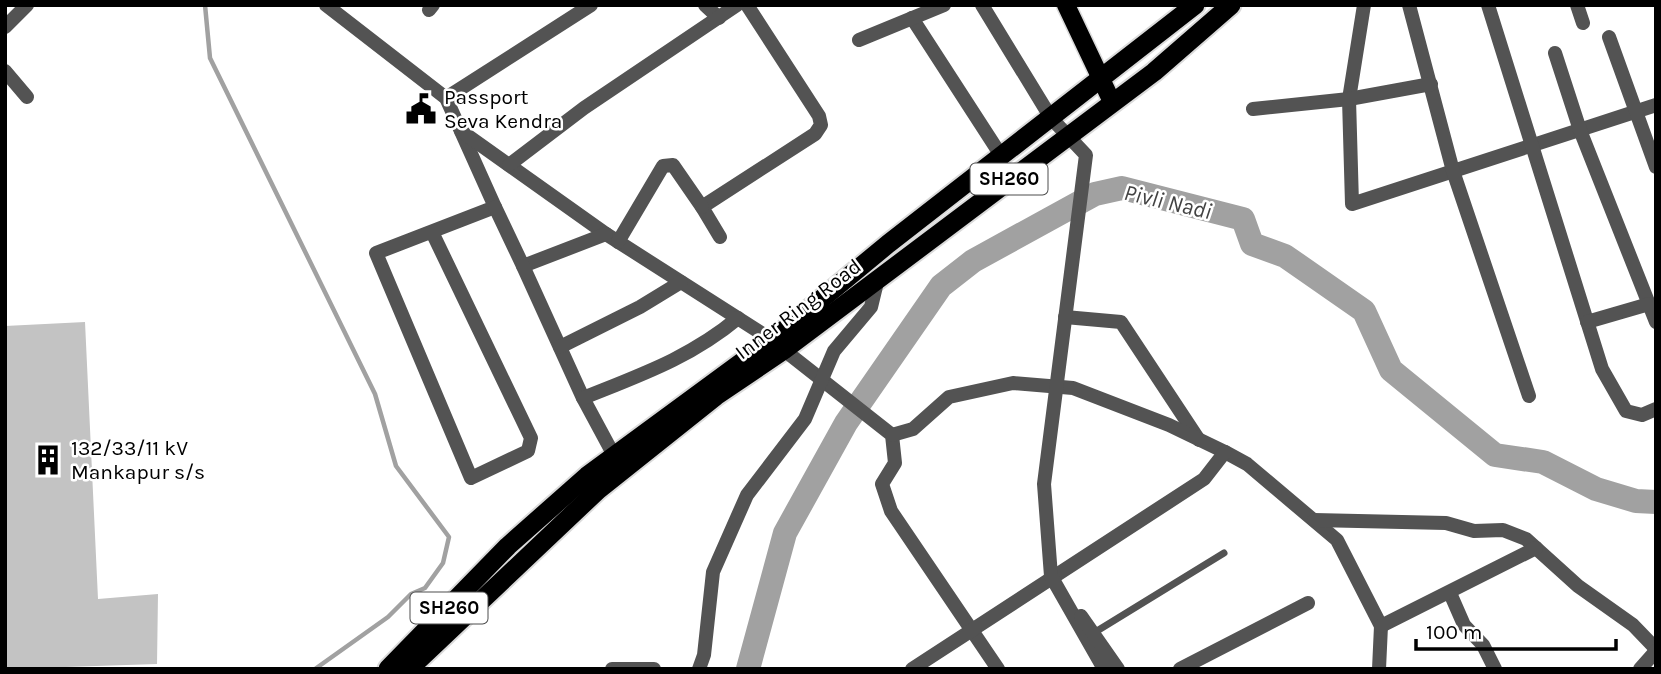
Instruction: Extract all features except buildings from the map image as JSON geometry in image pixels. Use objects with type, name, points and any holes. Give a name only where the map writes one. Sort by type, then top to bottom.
[{"type":"highway","name":"Inner Ring Road","points":[[778,345],[888,244],[1195,5]]},
{"type":"highway","name":"Inner Ring Road","points":[[388,669],[508,546],[778,345],[879,277],[1154,72],[1231,5]]},
{"type":"highway","name":"Inner Ring Road","points":[[409,669],[598,490],[618,463]]},
{"type":"main road","points":[[1066,5],[1103,78],[1112,102]]},
{"type":"street","points":[[5,27],[27,5]]},
{"type":"street","points":[[326,5],[446,98],[583,398],[618,463]]},
{"type":"street","points":[[446,98],[591,5]]},
{"type":"street","points":[[705,5],[719,18]]},
{"type":"street","points":[[509,165],[584,108],[737,5]]},
{"type":"street","points":[[702,207],[815,134],[821,125],[819,116],[747,5]]},
{"type":"street","points":[[859,40],[944,5]]},
{"type":"street","points":[[982,5],[1051,118],[1086,155],[1044,484],[1051,576],[1090,635],[1118,669]]},
{"type":"street","points":[[1364,5],[1349,99],[1352,204],[1656,105]]},
{"type":"street","points":[[1409,5],[1453,171],[1529,396]]},
{"type":"street","points":[[1488,5],[1602,369],[1626,411],[1642,415],[1656,409]]},
{"type":"street","points":[[1577,5],[1583,23]]},
{"type":"street","points":[[912,18],[1002,157]]},
{"type":"street","points":[[1609,37],[1656,167]]},
{"type":"street","points":[[1555,53],[1580,130],[1656,322]]},
{"type":"street","points":[[5,71],[27,97]]},
{"type":"street","points":[[1253,109],[1349,99],[1431,84]]},
{"type":"street","points":[[460,130],[612,238],[778,345],[824,384],[892,435],[895,463],[882,484],[891,511],[998,669]]},
{"type":"street","points":[[523,266],[612,238],[663,166],[673,165],[720,237]]},
{"type":"street","points":[[432,232],[531,438],[528,451],[471,478],[376,253],[495,207]]},
{"type":"street","points":[[699,669],[704,655],[713,572],[747,495],[805,419],[824,384],[834,351],[871,307],[879,277]]},
{"type":"street","points":[[560,347],[640,307],[681,282]]},
{"type":"street","points":[[1587,322],[1649,304]]},
{"type":"street","points":[[1065,317],[1121,323],[1200,441]]},
{"type":"street","points":[[583,398],[660,369],[700,346],[737,318]]},
{"type":"street","points":[[892,435],[913,429],[949,397],[1013,383],[1073,388],[1225,452],[1247,464],[1337,540],[1381,626],[1379,669]]},
{"type":"street","points":[[912,669],[1051,576],[1204,479],[1225,452]]},
{"type":"street","points":[[1314,520],[1446,523],[1474,531],[1503,530],[1526,538],[1578,586],[1633,625],[1656,650],[1641,668]]},
{"type":"street","points":[[1381,626],[1536,548]]},
{"type":"street","points":[[1450,593],[1464,625],[1483,645],[1495,669]]},
{"type":"street","points":[[1180,669],[1308,603]]},
{"type":"street","points":[[1090,635],[1104,669]]},
{"type":"street","points":[[612,669],[654,669]]},
{"type":"lane","points":[[1090,635],[1224,553]]},
{"type":"waterway","points":[[205,5],[210,58],[375,394],[396,466],[449,537],[443,563],[425,588],[411,594],[388,617],[315,669]]},
{"type":"waterway","name":"Pivli Nadi","points":[[748,669],[785,533],[846,423],[941,286],[973,261],[1095,194],[1122,188],[1243,219],[1252,244],[1285,256],[1364,311],[1391,370],[1495,455],[1543,462],[1596,489],[1636,501],[1656,502]]},
{"type":"place","name":"Passport Seva Kendra","points":[[421,109]]},
{"type":"place","name":"132/33/11 kV Mankapur s/s","points":[[48,460]]}]
